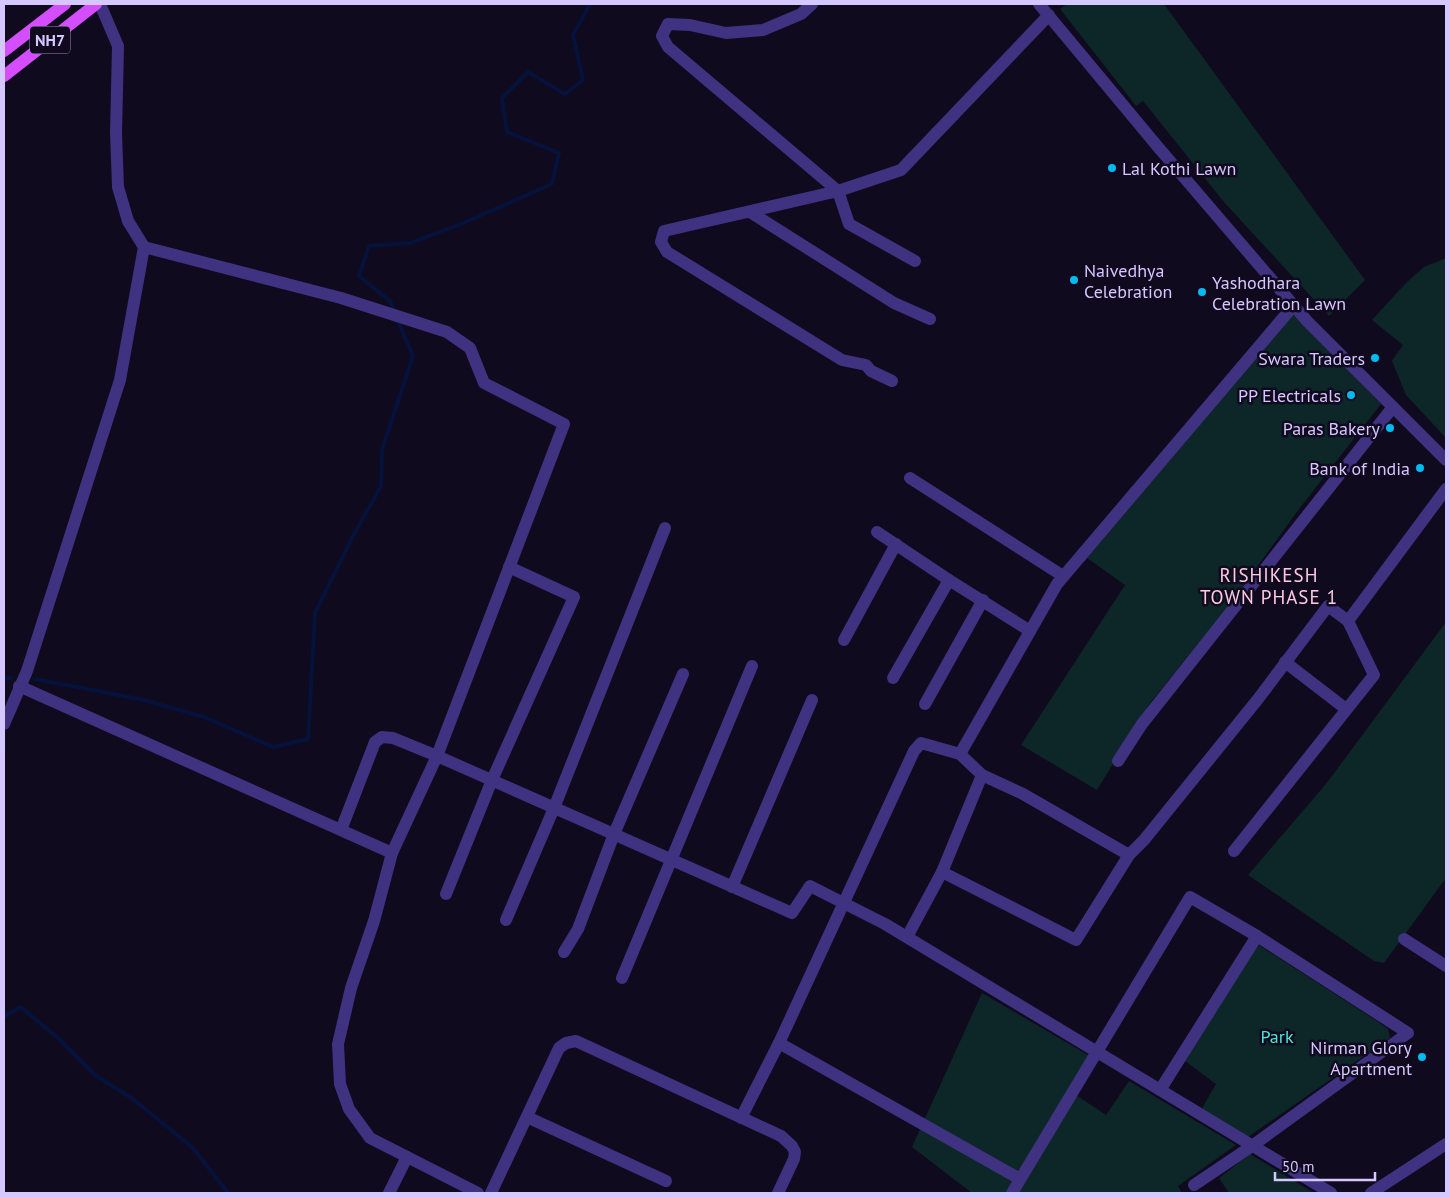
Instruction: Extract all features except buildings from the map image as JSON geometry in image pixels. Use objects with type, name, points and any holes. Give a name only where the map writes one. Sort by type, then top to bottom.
[{"type":"main road","points":[[4,51],[65,4]]},
{"type":"main road","name":"NH7","points":[[4,76],[98,4]]},
{"type":"street","points":[[4,724],[27,671],[120,380],[144,247],[128,221],[118,187],[116,133],[118,46],[98,4]]},
{"type":"street","points":[[812,4],[801,14],[763,30],[726,33],[690,25],[668,24],[662,36],[668,47],[838,191],[849,224],[915,261]]},
{"type":"street","points":[[1039,4],[1158,147],[1294,305],[1446,460]]},
{"type":"street","points":[[892,381],[870,371],[866,366],[842,360],[667,252],[661,242],[664,232],[838,191],[902,170],[1049,15]]},
{"type":"street","points":[[750,212],[894,303],[930,319]]},
{"type":"street","points":[[144,247],[341,298],[447,332],[470,348],[484,383],[564,424],[437,756],[392,853],[374,922],[351,988],[338,1044],[340,1084],[349,1109],[370,1138],[478,1193]]},
{"type":"street","points":[[960,754],[1057,584],[1294,305]]},
{"type":"street","points":[[1118,761],[1148,716],[1393,407]]},
{"type":"street","points":[[910,478],[1063,576]]},
{"type":"street","points":[[1348,621],[1446,489]]},
{"type":"street","points":[[506,920],[554,808],[665,528]]},
{"type":"street","points":[[877,532],[1030,631]]},
{"type":"street","points":[[844,640],[896,544]]},
{"type":"street","points":[[446,894],[492,780],[574,597],[509,567]]},
{"type":"street","points":[[893,678],[949,580]]},
{"type":"street","points":[[925,704],[983,600]]},
{"type":"street","points":[[942,872],[1076,940],[1129,855],[1144,840],[1286,662],[1328,606],[1348,621],[1374,675],[1234,851]]},
{"type":"street","points":[[1286,662],[1346,709]]},
{"type":"street","points":[[622,978],[752,666]]},
{"type":"street","points":[[564,952],[578,928],[614,834],[683,674]]},
{"type":"street","points":[[19,686],[392,853]]},
{"type":"street","points":[[732,887],[812,700]]},
{"type":"street","points":[[341,830],[375,742],[382,737],[393,738],[792,913],[810,886],[907,937],[1331,1193]]},
{"type":"street","points":[[742,1118],[779,1043],[914,751],[921,743],[960,754],[982,775],[1023,794],[1129,855]]},
{"type":"street","points":[[907,937],[942,872],[982,775]]},
{"type":"street","points":[[1012,1193],[1190,897],[1257,936],[1408,1033],[1252,1146],[1194,1185]]},
{"type":"street","points":[[1160,1090],[1257,936]]},
{"type":"street","points":[[1404,939],[1446,966]]},
{"type":"street","points":[[491,1193],[559,1048],[566,1043],[576,1041],[781,1136],[792,1146],[795,1152],[778,1193]]},
{"type":"street","points":[[779,1043],[1020,1179]]},
{"type":"street","points":[[527,1116],[666,1181]]},
{"type":"street","points":[[1371,1193],[1446,1144]]},
{"type":"street","points":[[389,1193],[407,1157]]},
{"type":"green space","points":[[1067,4],[1164,4],[1365,280],[1329,316],[1223,201],[1143,101],[1136,106],[1060,9]]},
{"type":"green space","points":[[1446,258],[1446,438],[1406,395],[1392,361],[1403,345],[1372,320],[1406,283],[1424,267]]},
{"type":"green space","points":[[1293,311],[1381,404],[1299,509],[1230,604],[1150,703],[1097,790],[1021,745],[1125,585],[1087,558]]},
{"type":"green space","points":[[1446,622],[1446,878],[1384,963],[1374,961],[1248,875],[1326,784]]},
{"type":"green space","name":"Park","points":[[1257,944],[1377,1021],[1388,1029],[1390,1038],[1248,1137],[1201,1110],[1216,1084],[1185,1061]]},
{"type":"green space","points":[[982,993],[1090,1056],[1070,1091],[1106,1115],[1129,1081],[1236,1145],[1178,1186],[1182,1193],[972,1193],[912,1147]]},
{"type":"green space","points":[[1250,1154],[1314,1193],[1229,1193],[1219,1178]]},
{"type":"waterway","points":[[394,311],[390,301],[359,276],[369,246],[410,243],[461,224],[552,184],[559,153],[507,132],[502,98],[528,72],[565,94],[583,80],[573,35],[590,4]]},
{"type":"waterway","points":[[35,679],[144,700],[204,717],[273,747],[308,739],[315,613],[353,536],[381,486],[382,450],[413,356],[397,319]]},
{"type":"waterway","points":[[4,678],[11,678]]},
{"type":"waterway","points":[[4,1013],[5,1016],[21,1007],[60,1040],[95,1075],[133,1099],[193,1148],[228,1193]]},
{"type":"place","name":"Lal Kothi Lawn","points":[[1112,168]]},
{"type":"place","name":"Naivedhya Celebration","points":[[1074,280]]},
{"type":"place","name":"Yashodhara Celebration Lawn","points":[[1202,292]]},
{"type":"place","name":"Swara Traders","points":[[1375,358]]},
{"type":"place","name":"PP Electricals","points":[[1351,395]]},
{"type":"place","name":"Paras Bakery","points":[[1390,428]]},
{"type":"place","name":"Bank of India","points":[[1420,468]]},
{"type":"place","name":"Nirman Glory Apartment","points":[[1422,1057]]},
{"type":"district","name":"RISHIKESH TOWN PHASE 1","points":[[1269,586]]}]
